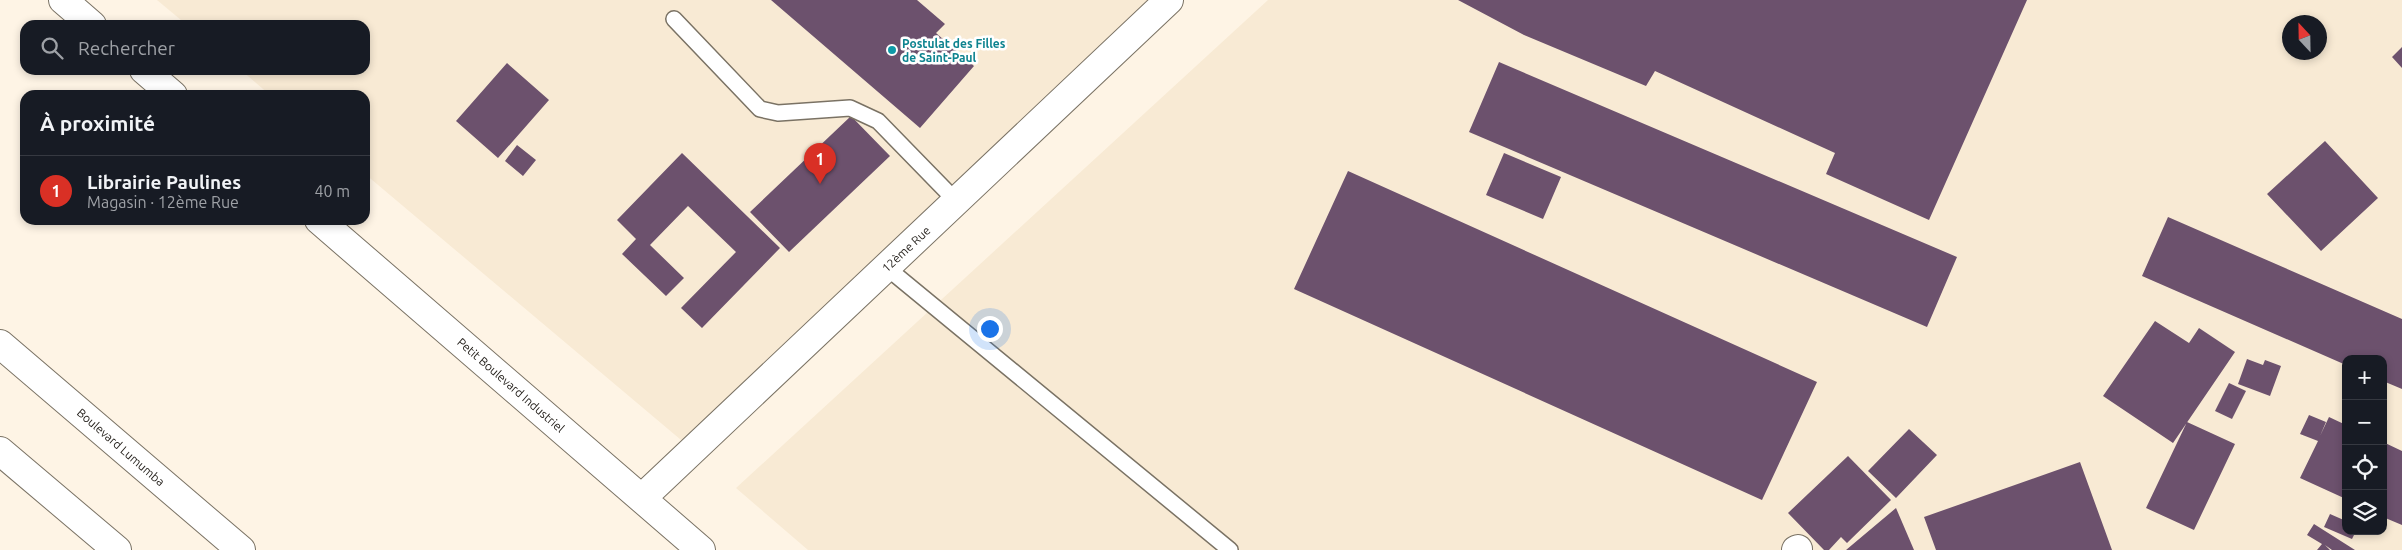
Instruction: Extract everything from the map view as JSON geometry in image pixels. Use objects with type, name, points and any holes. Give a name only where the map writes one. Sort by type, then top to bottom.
[{"type":"main road","points":[[63,0],[86,20]]},
{"type":"main road","name":"12ème Rue","points":[[642,498],[1169,0]]},
{"type":"main road","points":[[150,75],[167,90]]},
{"type":"main road","name":"Petit Boulevard Industriel","points":[[325,225],[701,550]]},
{"type":"main road","name":"Boulevard Lumumba","points":[[0,344],[241,550]]},
{"type":"main road","points":[[0,451],[117,550]]},
{"type":"lane","points":[[674,19],[760,109],[778,113],[850,108],[857,111],[878,121],[956,201]]},
{"type":"lane","points":[[886,267],[1230,550]]},
{"type":"shaded area","points":[[157,0],[1160,0],[687,445],[370,178],[370,90],[264,90],[247,75],[370,75],[370,20],[181,20]]},
{"type":"shaded area","points":[[1268,0],[2402,0],[2402,550],[808,550],[736,488]]},
{"type":"building","name":"Postulat des Filles de Saint-Paul","points":[[771,0],[917,0],[945,24],[936,33],[974,66],[920,128]]},
{"type":"building","points":[[1458,0],[2027,0],[1929,220],[1826,174],[1835,153],[1655,71],[1646,86],[1524,35]]},
{"type":"building","points":[[2402,47],[2402,68],[2392,57]]},
{"type":"building","points":[[1499,62],[1957,257],[1927,327],[1469,132]]},
{"type":"building","points":[[507,63],[549,100],[498,158],[456,121]]},
{"type":"building","points":[[851,116],[890,156],[789,252],[750,212]]},
{"type":"building","points":[[2325,141],[2378,198],[2321,251],[2267,194]]},
{"type":"building","points":[[517,145],[536,160],[523,176],[505,161]]},
{"type":"building","points":[[682,153],[780,248],[702,328],[681,308],[736,252],[688,206],[650,245],[684,278],[666,296],[622,254],[636,239],[617,220]]},
{"type":"building","points":[[1504,153],[1561,177],[1543,219],[1486,195]]},
{"type":"building","points":[[1348,171],[1817,382],[1762,500],[1294,289]]},
{"type":"building","points":[[2168,217],[2402,319],[2402,389],[2387,383],[2387,355],[2342,355],[2342,363],[2142,276]]},
{"type":"building","points":[[2155,321],[2189,343],[2199,328],[2235,352],[2173,443],[2103,396]]},
{"type":"building","points":[[2247,359],[2263,365],[2265,360],[2281,366],[2270,396],[2238,384]]},
{"type":"building","points":[[2229,383],[2246,391],[2232,419],[2215,411]]},
{"type":"building","points":[[2309,415],[2326,422],[2320,436],[2329,417],[2342,423],[2342,497],[2300,478],[2318,441],[2300,434]]},
{"type":"building","points":[[2187,422],[2235,444],[2194,530],[2146,508]]},
{"type":"building","points":[[1909,429],[1937,455],[1896,498],[1868,471]]},
{"type":"building","points":[[2387,444],[2402,451],[2402,525],[2387,519]]},
{"type":"building","points":[[1848,456],[1891,500],[1847,543],[1841,537],[1829,550],[1824,550],[1788,513]]},
{"type":"building","points":[[2080,462],[2112,550],[1936,550],[1924,517]]},
{"type":"building","points":[[1896,508],[1914,550],[1846,550]]},
{"type":"building","points":[[2330,514],[2342,519],[2342,535],[2324,527]]},
{"type":"building","points":[[2314,524],[2355,550],[2332,550],[2325,545],[2330,550],[2317,550],[2322,544],[2307,535]]},
{"type":"building","points":[[2343,535],[2354,535],[2352,539]]},
{"type":"place","name":"Postulat des Filles de Saint-Paul","points":[[892,50]]},
{"type":"place","name":"Librairie Paulines","points":[[820,184]]}]
